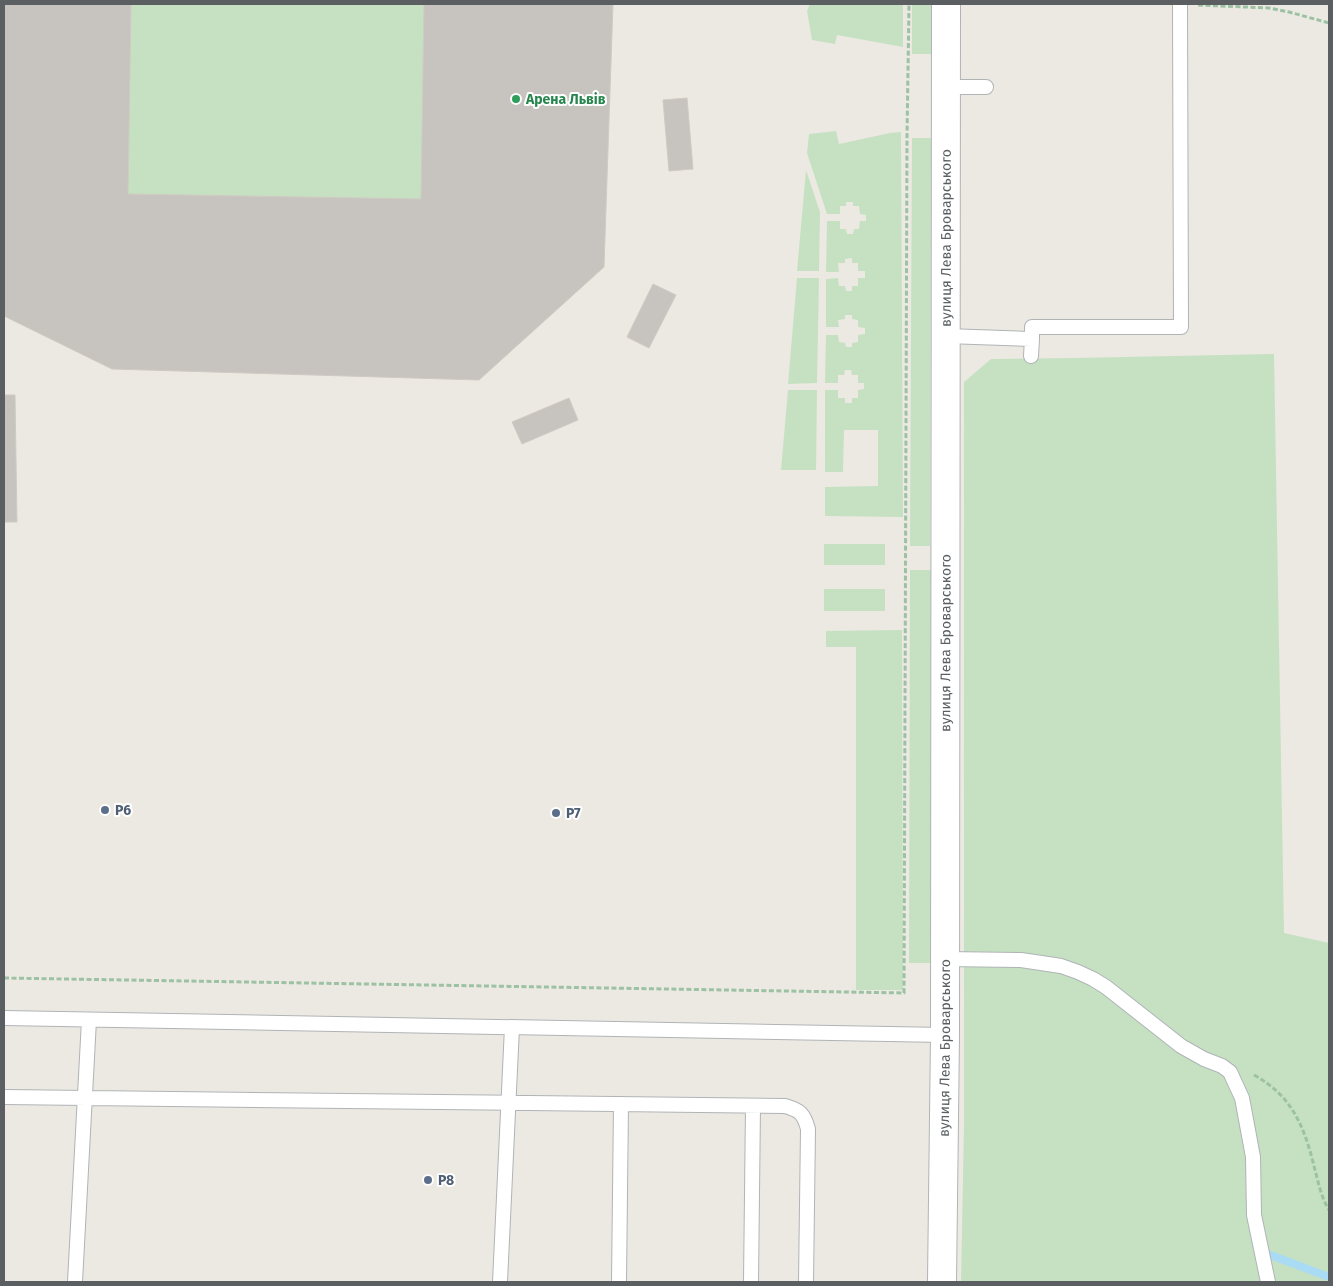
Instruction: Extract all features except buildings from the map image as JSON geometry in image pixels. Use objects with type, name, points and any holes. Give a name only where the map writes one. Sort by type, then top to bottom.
[{"type":"street","name":"вулиця Лева Броварського","points":[[942,1282],[945,1036],[946,4]]},
{"type":"lane","points":[[1031,356],[1032,327],[1181,327],[1180,4]]},
{"type":"lane","points":[[946,86],[986,87]]},
{"type":"lane","points":[[946,336],[1032,339]]},
{"type":"lane","points":[[945,959],[1021,960],[1061,966],[1078,972],[1106,987],[1180,1046],[1222,1066],[1230,1072],[1242,1098],[1253,1156],[1254,1215],[1268,1282]]},
{"type":"lane","points":[[4,1018],[945,1036]]},
{"type":"lane","points":[[75,1282],[89,1020]]},
{"type":"lane","points":[[500,1282],[512,1028]]},
{"type":"lane","points":[[4,1097],[785,1106],[796,1110],[804,1118],[808,1129],[806,1282]]},
{"type":"lane","points":[[619,1282],[621,1104]]},
{"type":"lane","points":[[751,1282],[752,1106]]},
{"type":"path","points":[[4,978],[904,993],[909,4]]},
{"type":"path","points":[[1180,4],[1245,5],[1269,8],[1329,23]]},
{"type":"path","points":[[1222,1066],[1252,1074],[1274,1089],[1294,1111],[1309,1145],[1319,1188],[1329,1210]]},
{"type":"green space","points":[[131,4],[424,4],[421,199],[128,194]]},
{"type":"green space","points":[[810,4],[903,4],[903,47],[837,35],[835,44],[812,40],[807,11]]},
{"type":"green space","points":[[912,4],[933,4],[933,54],[912,54]]},
{"type":"green space","points":[[836,131],[839,144],[901,132],[903,517],[825,516],[825,487],[878,486],[878,430],[844,430],[843,472],[825,472],[825,390],[838,390],[838,398],[845,398],[845,403],[852,403],[852,398],[858,398],[858,390],[864,389],[864,383],[858,383],[858,375],[852,375],[851,370],[845,370],[844,375],[838,375],[838,383],[825,383],[826,335],[838,335],[839,342],[845,343],[846,347],[852,347],[852,343],[858,342],[858,335],[865,334],[865,328],[858,327],[858,320],[852,319],[852,315],[845,315],[845,319],[838,320],[839,327],[826,327],[826,279],[838,278],[839,286],[845,286],[846,291],[852,291],[852,286],[858,286],[858,278],[865,278],[865,271],[858,271],[858,263],[852,263],[852,258],[845,259],[845,263],[838,263],[839,272],[826,272],[827,221],[840,221],[840,229],[846,229],[847,234],[853,234],[854,229],[859,229],[860,221],[866,221],[866,215],[860,214],[859,206],[853,206],[853,202],[846,202],[846,206],[840,206],[840,214],[827,214],[807,153],[809,134]]},
{"type":"green space","points":[[912,138],[931,138],[930,546],[910,546]]},
{"type":"green space","points":[[806,170],[820,212],[819,271],[797,271]]},
{"type":"green space","points":[[797,278],[819,278],[817,383],[788,384]]},
{"type":"green space","points":[[1274,354],[1284,933],[1329,943],[1329,1282],[961,1282],[964,1125],[964,382],[991,359]]},
{"type":"green space","points":[[788,390],[817,390],[816,470],[781,470]]},
{"type":"green space","points":[[824,544],[885,544],[885,565],[824,565]]},
{"type":"green space","points":[[910,570],[932,570],[931,963],[909,963]]},
{"type":"green space","points":[[824,589],[885,589],[885,611],[824,611]]},
{"type":"green space","points":[[902,630],[903,990],[856,990],[856,647],[826,647],[826,631]]},
{"type":"waterway","points":[[1265,1253],[1329,1277]]},
{"type":"place","name":"Арена Львів","points":[[516,99]]},
{"type":"place","name":"P6","points":[[105,810]]},
{"type":"place","name":"P7","points":[[556,813]]},
{"type":"place","name":"P8","points":[[428,1180]]}]
